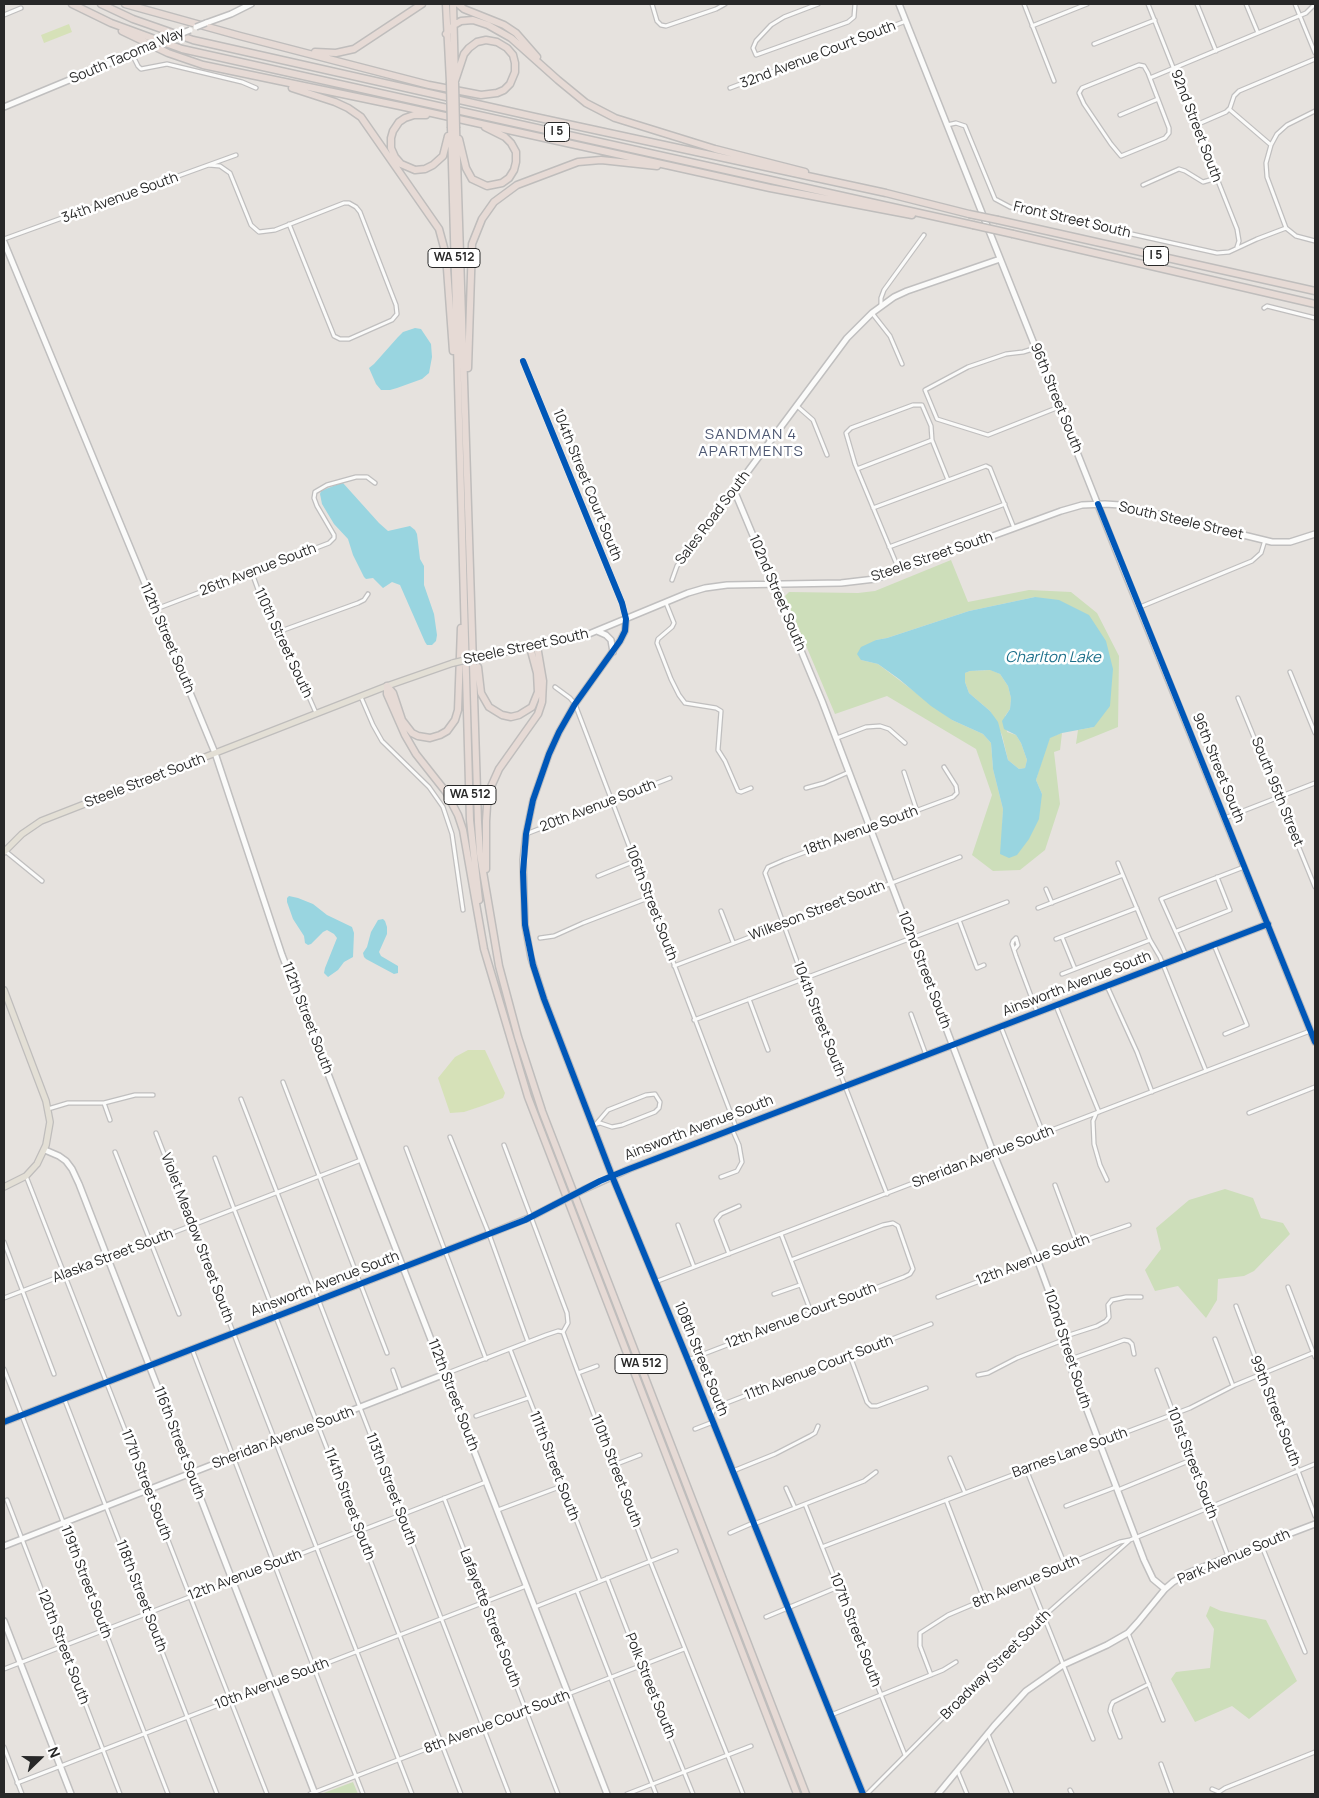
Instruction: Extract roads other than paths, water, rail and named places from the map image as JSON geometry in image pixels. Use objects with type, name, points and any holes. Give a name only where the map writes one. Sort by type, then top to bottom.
[{"type":"highway","name":"I 5","points":[[72,4],[111,23],[182,50],[973,225],[1315,304]]},
{"type":"highway","name":"I 5","points":[[101,4],[133,19],[193,40],[1315,291]]},
{"type":"highway","points":[[125,4],[429,85],[481,95],[497,93],[507,87],[515,75],[514,58],[508,48],[497,42],[486,40],[477,42],[464,54],[454,82]]},
{"type":"highway","points":[[240,36],[321,53],[340,53],[363,45],[422,4]]},
{"type":"highway","name":"WA 512","points":[[446,4],[446,34],[454,82]]},
{"type":"highway","name":"WA 512","points":[[453,4],[454,128],[462,388],[472,602],[478,822],[480,854],[499,966],[518,1037],[542,1111],[806,1794]]},
{"type":"highway","points":[[458,4],[464,9],[504,25],[516,33],[558,80]]},
{"type":"highway","points":[[446,34],[454,25],[461,21],[474,20],[500,30],[558,80],[598,110],[635,126],[886,194]]},
{"type":"highway","points":[[111,23],[127,34],[183,59],[270,80],[442,115],[770,188],[882,210],[963,223]]},
{"type":"highway","points":[[270,80],[335,102],[361,117],[439,229],[446,255],[452,343],[462,388]]},
{"type":"highway","points":[[442,115],[414,115],[401,120],[394,128],[391,138],[392,148],[395,157],[401,164],[411,169],[422,170],[433,165],[445,151],[454,128]]},
{"type":"highway","points":[[454,128],[465,166],[475,182],[485,186],[494,186],[502,183],[510,177],[515,168],[516,157],[513,146],[504,136],[472,122]]},
{"type":"highway","points":[[462,388],[469,359],[472,244],[482,219],[496,199],[517,185],[566,166],[584,162],[601,160],[696,171]]},
{"type":"highway","name":"WA 512","points":[[462,388],[464,604],[470,820],[478,895],[495,985],[528,1097],[796,1794]]},
{"type":"highway","points":[[472,602],[481,693],[489,707],[498,714],[511,717],[520,715],[528,710],[536,700],[539,684],[533,646]]},
{"type":"highway","points":[[387,686],[393,694],[402,720],[414,735],[430,738],[440,736],[449,729],[455,720],[458,710],[461,619],[464,604]]},
{"type":"highway","points":[[487,895],[486,843],[488,799],[498,769],[540,708],[543,688],[533,646]]},
{"type":"highway","points":[[387,686],[387,694],[410,745],[446,792],[460,820],[484,949],[495,985]]},
{"type":"highway","points":[[780,1724],[811,1794]]},
{"type":"main road","name":"Steele Street South","points":[[4,851],[22,834],[41,822],[361,696],[453,663],[533,646]]},
{"type":"main road","points":[[4,990],[48,1109],[49,1133],[37,1164],[26,1176],[4,1187]]},
{"type":"street","name":"South Tacoma Way","points":[[4,107],[231,14],[251,4]]},
{"type":"street","points":[[652,4],[656,19],[663,26],[672,25],[717,9],[725,4]]},
{"type":"street","name":"32nd Avenue Court South","points":[[818,4],[784,17],[771,25],[756,41],[753,48],[756,55],[848,22],[854,17],[856,4]]},
{"type":"street","name":"96th Street South","points":[[899,4],[1098,504],[1268,924],[1313,1030],[1315,1042]]},
{"type":"street","points":[[1024,4],[1054,81]]},
{"type":"street","points":[[1072,4],[1075,9]]},
{"type":"street","points":[[1032,26],[1087,4]]},
{"type":"street","name":"92nd Street South","points":[[1148,4],[1239,234],[1239,243],[1236,248]]},
{"type":"street","points":[[1197,4],[1216,51]]},
{"type":"street","points":[[1246,4],[1258,33]]},
{"type":"street","points":[[1296,4],[1315,53]]},
{"type":"street","points":[[1150,78],[1306,13],[1315,4]]},
{"type":"street","points":[[4,15],[21,8]]},
{"type":"street","points":[[1094,44],[1155,20]]},
{"type":"street","name":"32nd Avenue Court South","points":[[730,88],[906,21]]},
{"type":"street","points":[[132,54],[138,66],[142,69],[170,64],[242,82],[256,88]]},
{"type":"street","points":[[1196,125],[1222,115],[1229,109],[1234,96],[1240,91],[1315,59]]},
{"type":"street","points":[[1138,65],[1144,66],[1158,99],[1169,128],[1169,133],[1165,138],[1126,155],[1119,154],[1079,95],[1082,88],[1138,65]]},
{"type":"street","points":[[1120,115],[1158,99]]},
{"type":"street","points":[[1229,109],[1271,145]]},
{"type":"street","points":[[1315,111],[1287,125],[1278,134],[1271,145],[1266,163],[1266,176],[1286,228],[1296,236],[1315,241]]},
{"type":"street","name":"Front Street South","points":[[947,125],[960,123],[967,128],[996,199],[1010,207],[1213,253],[1227,252],[1286,228]]},
{"type":"street","name":"34th Avenue South","points":[[4,241],[236,155]]},
{"type":"street","points":[[208,165],[219,165],[230,173],[251,224],[259,232],[271,231],[340,204],[352,204],[359,210],[396,305],[396,316],[388,324],[351,338],[338,339],[332,334],[289,224]]},
{"type":"street","points":[[1143,185],[1181,169],[1203,182],[1217,178]]},
{"type":"street","points":[[881,306],[884,290],[924,235]]},
{"type":"street","name":"112th Street South","points":[[4,241],[215,754],[276,938],[607,1794]]},
{"type":"street","points":[[902,364],[890,336],[872,313],[894,297],[907,291],[1000,259]]},
{"type":"street","points":[[1264,308],[1266,306],[1310,315],[1315,318]]},
{"type":"street","name":"Sales Road South","points":[[672,580],[676,566],[847,338],[872,313]]},
{"type":"street","points":[[1036,348],[1009,353],[968,367],[925,390],[937,419],[988,435],[1059,407]]},
{"type":"street","name":"104th Street Court South","points":[[523,361],[622,602],[626,619]]},
{"type":"street","points":[[899,571],[857,469],[846,432],[851,428],[913,405],[921,404],[925,409],[931,426],[932,440],[948,480]]},
{"type":"street","points":[[797,406],[810,415],[827,455]]},
{"type":"street","points":[[857,469],[932,440]]},
{"type":"street","points":[[873,508],[989,466],[1014,528]]},
{"type":"street","name":"26th Avenue South","points":[[155,609],[321,547],[333,540],[334,537],[315,501],[314,495],[317,490],[342,480],[359,476],[366,477],[375,483]]},
{"type":"street","name":"102nd Street South","points":[[734,490],[837,738],[993,1152],[1037,1259],[1055,1308],[1068,1360],[1150,1575],[1165,1589]]},
{"type":"street","points":[[889,547],[1005,504]]},
{"type":"street","name":"Steele Street South","points":[[533,646],[578,638],[705,588],[860,582],[875,579],[1065,509],[1098,504]]},
{"type":"street","name":"South Steele Street","points":[[1098,504],[1127,507],[1265,540],[1290,542],[1315,534]]},
{"type":"street","points":[[1140,607],[1252,561],[1261,552],[1265,540]]},
{"type":"street","name":"110th Street South","points":[[252,573],[264,606],[301,676],[316,714]]},
{"type":"street","points":[[278,632],[358,603],[364,600],[368,594]]},
{"type":"street","points":[[666,602],[674,622],[672,627],[657,642],[678,695],[685,703],[716,708],[721,711],[718,750],[738,791],[751,788]]},
{"type":"street","points":[[526,834],[533,800],[549,754],[576,704],[623,636],[626,619]]},
{"type":"street","points":[[597,631],[606,635],[611,640],[613,652]]},
{"type":"street","points":[[1290,672],[1315,733]]},
{"type":"street","name":"106th Street South","points":[[555,686],[576,704],[734,1128],[742,1162],[738,1169],[721,1177]]},
{"type":"street","points":[[361,696],[382,741],[429,787],[443,807],[452,834],[463,910]]},
{"type":"street","name":"South 95th Street","points":[[1238,698],[1315,887]]},
{"type":"street","points":[[837,738],[866,727],[880,726],[894,732],[905,743]]},
{"type":"street","name":"18th Avenue South","points":[[767,870],[784,860],[871,829],[956,795],[956,786],[944,767]]},
{"type":"street","points":[[806,788],[824,783],[849,772]]},
{"type":"street","points":[[904,772],[917,811]]},
{"type":"street","name":"20th Avenue South","points":[[526,834],[670,778]]},
{"type":"street","points":[[1225,818],[1315,783]]},
{"type":"street","name":"108th Street South","points":[[526,834],[523,872],[526,930],[539,986],[594,1124],[612,1176],[831,1716],[865,1794]]},
{"type":"street","points":[[4,851],[42,881]]},
{"type":"street","name":"Wilkeson Street South","points":[[674,966],[960,857]]},
{"type":"street","points":[[598,876],[635,862]]},
{"type":"street","points":[[1118,863],[1150,940],[1159,954],[1206,1071]]},
{"type":"street","points":[[1186,955],[1177,931],[1161,899],[1245,866]]},
{"type":"street","name":"104th Street South","points":[[767,870],[766,878],[803,978],[887,1194]]},
{"type":"street","points":[[1038,908],[1123,875]]},
{"type":"street","points":[[1177,931],[1230,910],[1217,877]]},
{"type":"street","points":[[1046,889],[1052,903]]},
{"type":"street","points":[[540,938],[554,936],[648,898]]},
{"type":"street","points":[[694,1020],[1007,902]]},
{"type":"street","points":[[1056,939],[1137,908]]},
{"type":"street","points":[[721,911],[733,942]]},
{"type":"street","points":[[959,920],[977,968],[984,965]]},
{"type":"street","name":"Ainsworth Avenue South","points":[[4,1422],[531,1217],[612,1176],[1268,924]]},
{"type":"street","points":[[1062,937],[1075,969]]},
{"type":"street","points":[[1062,974],[1150,940]]},
{"type":"street","points":[[1214,945],[1247,1025],[1226,1034]]},
{"type":"street","points":[[1014,950],[1038,1013]]},
{"type":"street","points":[[1107,986],[1137,1052],[1152,1092]]},
{"type":"street","points":[[749,998],[768,1050]]},
{"type":"street","points":[[1056,1006],[1098,1112],[1093,1120],[1094,1144],[1107,1180]]},
{"type":"street","points":[[911,1014],[926,1055]]},
{"type":"street","points":[[1001,1026],[1043,1133]]},
{"type":"street","name":"Sheridan Avenue South","points":[[656,1282],[1313,1030]]},
{"type":"street","points":[[283,1082],[387,1353]]},
{"type":"street","points":[[1249,1113],[1315,1087]]},
{"type":"street","points":[[48,1109],[80,1102],[104,1103],[135,1095],[153,1095]]},
{"type":"street","points":[[647,1095],[657,1095],[660,1102],[659,1108],[655,1112],[622,1125],[594,1124],[608,1110],[647,1095]]},
{"type":"street","name":"113th Street South","points":[[241,1099],[509,1794]]},
{"type":"street","points":[[104,1103],[110,1120]]},
{"type":"street","name":"Violet Meadow Street South","points":[[156,1133],[412,1794]]},
{"type":"street","points":[[450,1136],[528,1342]]},
{"type":"street","name":"110th Street South","points":[[504,1145],[567,1313],[568,1323],[563,1332],[578,1373],[684,1649],[743,1794]]},
{"type":"street","points":[[406,1148],[486,1358]]},
{"type":"street","name":"116th Street South","points":[[44,1150],[66,1161],[74,1172],[313,1794]]},
{"type":"street","points":[[115,1152],[180,1314]]},
{"type":"street","name":"114th Street South","points":[[215,1158],[461,1794]]},
{"type":"street","name":"Alaska Street South","points":[[4,1298],[361,1159]]},
{"type":"street","name":"117th Street South","points":[[26,1176],[266,1794]]},
{"type":"street","points":[[1055,1185],[1076,1244]]},
{"type":"street","points":[[729,1254],[716,1220],[718,1217],[739,1206]]},
{"type":"street","name":"12th Avenue Court South","points":[[688,1360],[904,1277],[913,1270],[898,1228],[894,1223],[883,1225],[791,1260]]},
{"type":"street","points":[[678,1225],[694,1267]]},
{"type":"street","name":"12th Avenue South","points":[[938,1297],[1129,1225]]},
{"type":"street","points":[[781,1234],[811,1312]]},
{"type":"street","points":[[4,1242],[54,1374]]},
{"type":"street","points":[[774,1294],[800,1285]]},
{"type":"street","points":[[1288,1287],[1315,1354]]},
{"type":"street","points":[[978,1375],[988,1373],[1017,1358],[1106,1321],[1109,1317],[1108,1304],[1112,1300],[1126,1296],[1141,1296]]},
{"type":"street","name":"99th Street South","points":[[1236,1306],[1315,1516]]},
{"type":"street","name":"11th Avenue Court South","points":[[696,1429],[712,1419],[714,1410],[721,1406],[931,1324]]},
{"type":"street","name":"Sheridan Avenue South","points":[[4,1546],[486,1358],[558,1331],[563,1332]]},
{"type":"street","points":[[1216,1339],[1233,1386]]},
{"type":"street","points":[[1068,1360],[1124,1340],[1132,1344],[1134,1354]]},
{"type":"street","points":[[192,1349],[364,1794]]},
{"type":"street","name":"111th Street South","points":[[510,1350],[600,1581]]},
{"type":"street","name":"Barnes Lane South","points":[[822,1546],[1173,1415],[1196,1406],[1233,1386],[1315,1354]]},
{"type":"street","points":[[850,1356],[867,1402],[871,1406],[877,1406],[926,1388]]},
{"type":"street","points":[[578,1373],[597,1366]]},
{"type":"street","name":"119th Street South","points":[[4,1369],[168,1794]]},
{"type":"street","points":[[393,1370],[402,1392]]},
{"type":"street","name":"101st Street South","points":[[1157,1370],[1228,1556]]},
{"type":"street","name":"118th Street South","points":[[64,1398],[217,1794]]},
{"type":"street","points":[[476,1416],[528,1398]]},
{"type":"street","points":[[733,1471],[775,1454],[810,1436],[818,1426]]},
{"type":"street","points":[[614,1465],[640,1455]]},
{"type":"street","points":[[950,1458],[964,1493]]},
{"type":"street","points":[[1066,1506],[1191,1460]]},
{"type":"street","name":"8th Avenue South","points":[[931,1675],[920,1646],[920,1633],[948,1615],[1030,1582],[1122,1541],[1136,1538],[1315,1464]]},
{"type":"street","points":[[1026,1469],[1065,1565]]},
{"type":"street","points":[[730,1533],[864,1481],[876,1472]]},
{"type":"street","name":"12th Avenue South","points":[[4,1669],[486,1482]]},
{"type":"street","points":[[497,1511],[562,1486]]},
{"type":"street","points":[[786,1488],[795,1508]]},
{"type":"street","name":"Lafayette Street South","points":[[444,1498],[558,1794]]},
{"type":"street","name":"120th Street South","points":[[7,1500],[120,1794]]},
{"type":"street","points":[[946,1500],[984,1599]]},
{"type":"street","name":"107th Street South","points":[[806,1504],[905,1755]]},
{"type":"street","name":"Park Avenue South","points":[[938,1794],[1026,1691],[1063,1665],[1108,1645],[1128,1633],[1165,1589],[1183,1576],[1228,1556],[1315,1524]]},
{"type":"street","name":"Broadway Street South","points":[[865,1794],[1043,1617],[1072,1590],[1120,1551],[1130,1540]]},
{"type":"street","points":[[1261,1544],[1305,1652]]},
{"type":"street","points":[[535,1607],[676,1551]]},
{"type":"street","name":"Polk Street South","points":[[608,1578],[641,1666],[693,1794]]},
{"type":"street","points":[[1030,1582],[1093,1738]]},
{"type":"street","name":"10th Avenue South","points":[[17,1783],[527,1586]]},
{"type":"street","points":[[766,1617],[838,1587]]},
{"type":"street","points":[[577,1590],[656,1794]]},
{"type":"street","points":[[4,1621],[71,1794]]},
{"type":"street","points":[[1128,1633],[1163,1720]]},
{"type":"street","name":"8th Avenue Court South","points":[[313,1794],[684,1649]]},
{"type":"street","points":[[831,1716],[931,1675],[956,1662]]},
{"type":"street","points":[[1120,1737],[1110,1711],[1113,1702],[1149,1684]]},
{"type":"street","points":[[988,1734],[1012,1794]]},
{"type":"street","points":[[626,1794],[751,1746]]},
{"type":"street","points":[[4,1747],[22,1794]]},
{"type":"street","points":[[1212,1789],[1219,1793],[1225,1788],[1315,1752]]},
{"type":"street","points":[[1160,1764],[1172,1794]]},
{"type":"street","points":[[957,1771],[967,1794]]},
{"type":"water","points":[[415,328],[421,329],[431,344],[432,357],[429,373],[422,379],[397,388],[381,390],[376,384],[369,368],[403,332]]},
{"type":"water","points":[[343,483],[388,531],[410,526],[415,530],[420,559],[424,566],[424,585],[434,614],[437,635],[436,641],[432,645],[427,645],[425,642],[400,585],[392,582],[383,588],[373,578],[366,579],[364,577],[353,555],[348,539],[334,524],[322,504],[321,491]]},
{"type":"water","name":"Charlton Lake","points":[[1035,597],[1059,600],[1089,615],[1106,641],[1113,669],[1110,706],[1094,727],[1062,733],[1050,738],[1036,780],[1042,794],[1039,819],[1029,839],[1017,855],[1009,858],[1000,854],[1003,809],[993,769],[991,743],[983,734],[952,720],[931,706],[878,664],[861,660],[857,654],[861,647],[876,640],[969,611]],"holes":[[[990,670],[1000,674],[1008,686],[1011,698],[1010,709],[1002,721],[1004,729],[1016,735],[1021,743],[1027,760],[1025,768],[1019,769],[1008,760],[998,722],[990,711],[969,693],[965,682],[965,673],[970,671]]]},
{"type":"water","points":[[289,896],[313,904],[327,915],[352,927],[354,933],[353,957],[344,962],[338,970],[328,977],[324,973],[325,968],[337,938],[327,930],[311,944],[305,943],[304,936],[293,919],[287,902]]},
{"type":"water","points":[[383,919],[387,927],[387,934],[379,952],[381,956],[398,966],[398,973],[394,974],[366,959],[363,953],[378,920]]},
{"type":"district","name":"SANDMAN 4 APARTMENTS","points":[[751,444]]}]
